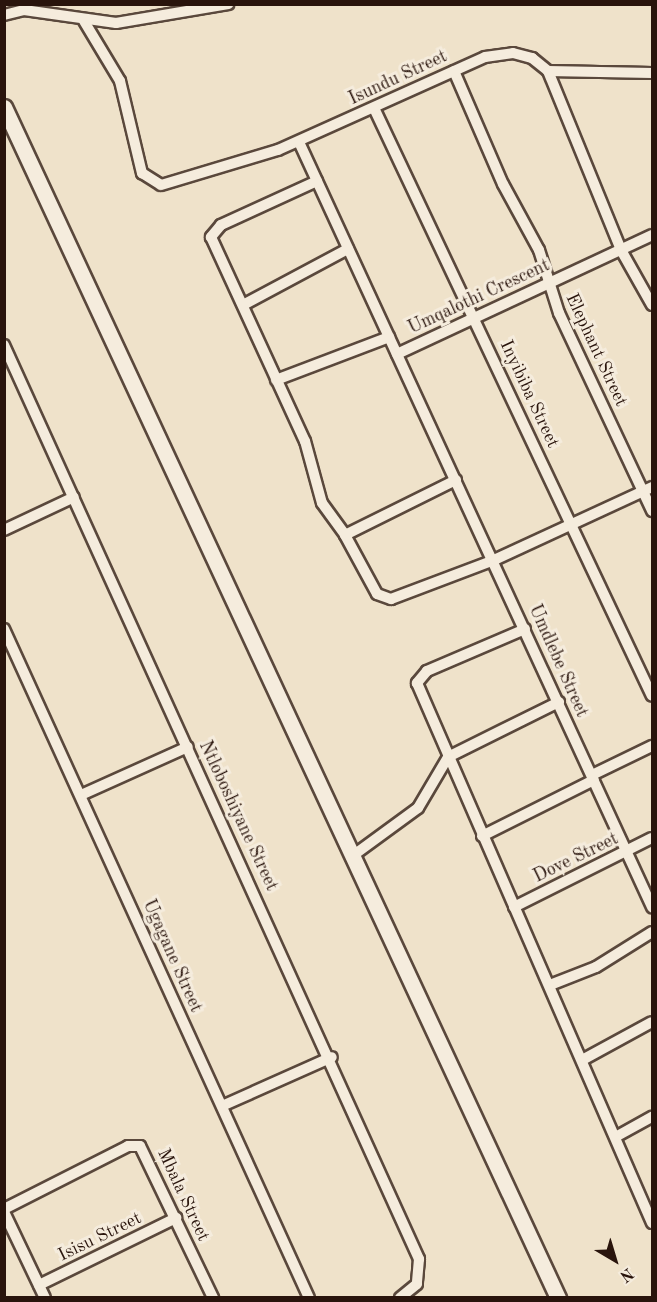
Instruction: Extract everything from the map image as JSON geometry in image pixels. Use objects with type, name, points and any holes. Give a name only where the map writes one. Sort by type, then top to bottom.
[{"type":"street","points":[[4,15],[36,11],[84,21],[116,23],[228,4]]},
{"type":"street","name":"Isundu Street","points":[[84,21],[116,72],[137,158],[152,183],[188,181],[299,142],[454,71],[513,53],[532,58],[548,71]]},
{"type":"street","points":[[650,70],[548,71],[621,250],[652,306]]},
{"type":"street","name":"Elephant Street","points":[[454,71],[647,490],[652,512]]},
{"type":"street","points":[[4,107],[558,1298]]},
{"type":"street","name":"Inyibiba Street","points":[[374,108],[652,696]]},
{"type":"street","points":[[299,142],[397,354]]},
{"type":"street","points":[[317,181],[213,232],[213,244],[305,441],[322,502],[384,599],[494,560],[572,527],[647,490]]},
{"type":"street","name":"Umqalothi Crescent","points":[[494,560],[397,354],[652,235]]},
{"type":"street","points":[[243,304],[348,249]]},
{"type":"street","points":[[276,380],[389,337]]},
{"type":"street","name":"Ntloboshiyane Street","points":[[4,345],[332,1057],[420,1259],[417,1284],[400,1298]]},
{"type":"street","points":[[345,535],[456,480]]},
{"type":"street","points":[[4,530],[74,497]]},
{"type":"street","name":"Umdlebe Street","points":[[494,560],[652,907]]},
{"type":"street","name":"Ugagane Street","points":[[4,629],[309,1298]]},
{"type":"street","points":[[525,629],[418,678],[448,757],[482,836],[647,1201],[652,1223]]},
{"type":"street","points":[[351,856],[418,808],[448,757],[558,702]]},
{"type":"street","points":[[482,836],[652,746]]},
{"type":"street","points":[[81,795],[188,747]]},
{"type":"street","name":"Dove Street","points":[[514,907],[652,838]]},
{"type":"street","points":[[550,985],[596,967],[652,932]]},
{"type":"street","points":[[584,1059],[652,1022]]},
{"type":"street","points":[[222,1106],[332,1057]]},
{"type":"street","points":[[619,1136],[652,1118]]},
{"type":"street","name":"Mbala Street","points":[[4,1210],[134,1145],[148,1155],[213,1298]]},
{"type":"street","points":[[4,1210],[45,1298]]},
{"type":"street","name":"Isisu Street","points":[[39,1285],[176,1218]]}]
